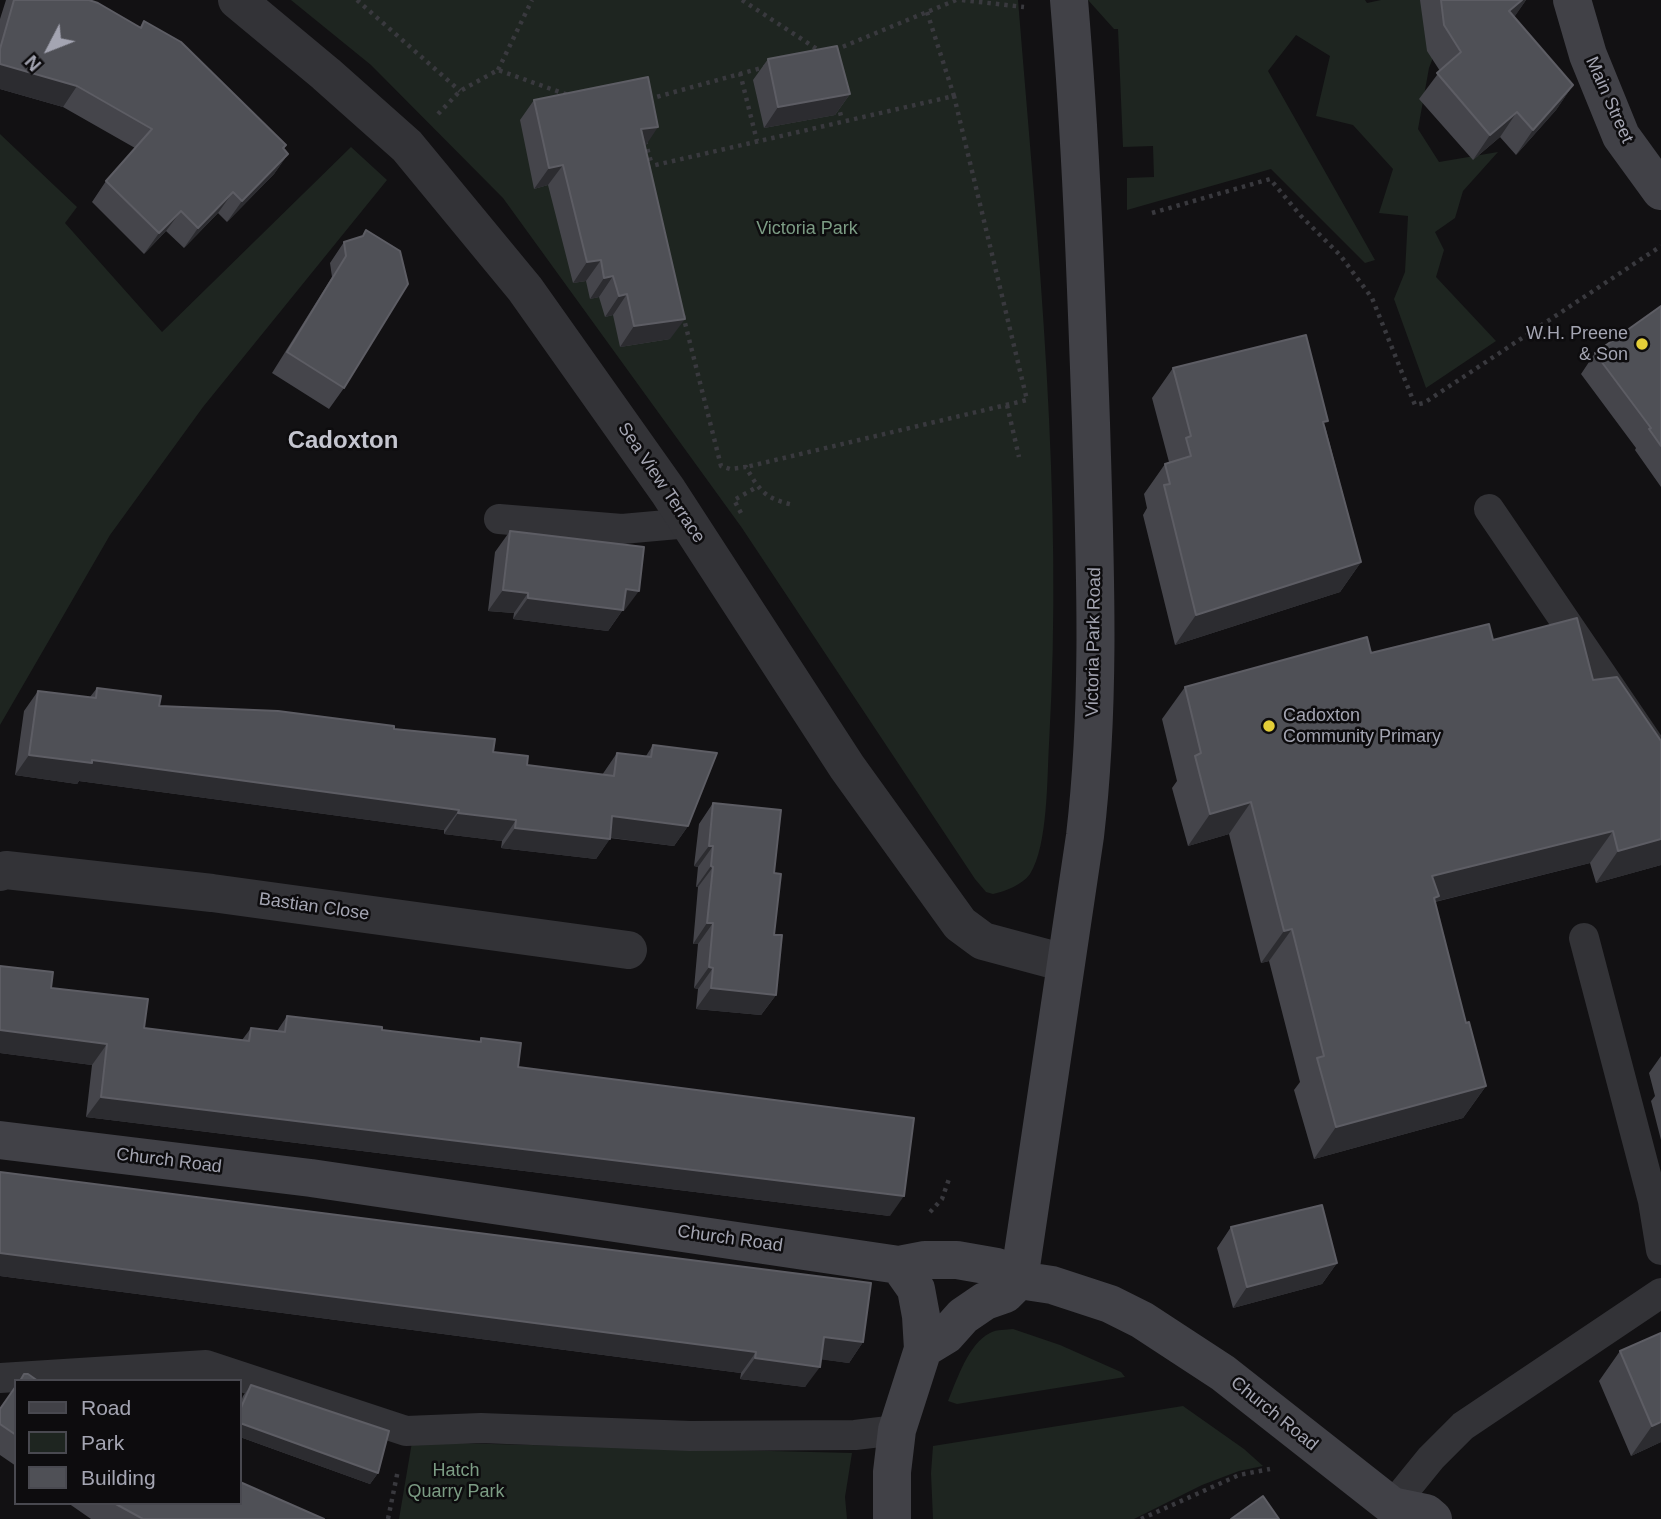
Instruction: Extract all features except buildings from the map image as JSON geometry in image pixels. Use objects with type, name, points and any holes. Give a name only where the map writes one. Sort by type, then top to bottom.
[{"type":"street","name":"Sea View Terrace","points":[[237,0],[407,146],[525,289],[689,523],[846,767],[960,924],[982,941],[1065,963]]},
{"type":"street","name":"Victoria Park Road","points":[[1019,1280],[1091,784],[1097,656],[1087,313],[1069,0]]},
{"type":"street","name":"Main Street","points":[[1572,0],[1588,55],[1621,136],[1661,191]]},
{"type":"street","name":"Bastian Close","points":[[0,872],[6,870],[212,893],[628,950]]},
{"type":"street","name":"Church Road","points":[[0,1140],[311,1178],[899,1265],[925,1260],[957,1261],[997,1267],[1019,1280],[1082,1293],[1142,1320],[1223,1373],[1394,1512],[1426,1513],[1433,1519]]},
{"type":"street","points":[[892,1519],[892,1472],[897,1430],[923,1349],[916,1289],[899,1265]]},
{"type":"street","points":[[923,1349],[946,1335],[963,1316],[985,1301],[1005,1294],[1019,1280]]},
{"type":"lane","points":[[1489,509],[1661,762]]},
{"type":"lane","points":[[499,519],[622,529],[689,523]]},
{"type":"lane","points":[[1584,938],[1653,1201],[1661,1250]]},
{"type":"lane","points":[[1394,1512],[1431,1458],[1463,1426],[1661,1293]]},
{"type":"lane","points":[[0,1378],[206,1365],[406,1431],[481,1428],[704,1436],[855,1435],[897,1430]]},
{"type":"path","points":[[357,0],[460,92],[498,70],[532,0]]},
{"type":"path","points":[[741,0],[825,54]]},
{"type":"path","points":[[813,57],[956,0]]},
{"type":"path","points":[[962,0],[1027,7]]},
{"type":"path","points":[[682,311],[717,457],[721,466],[730,469],[1027,400],[954,96],[927,12]]},
{"type":"path","points":[[636,103],[740,72],[776,65]]},
{"type":"path","points":[[498,70],[569,95]]},
{"type":"path","points":[[740,72],[757,141]]},
{"type":"path","points":[[835,94],[842,120]]},
{"type":"path","points":[[650,179],[647,166],[954,96]]},
{"type":"path","points":[[644,135],[652,165]]},
{"type":"path","points":[[1152,213],[1270,179],[1301,216],[1340,254],[1371,298],[1415,405],[1424,403],[1661,246]]},
{"type":"path","points":[[1007,405],[1019,457]]},
{"type":"path","points":[[746,467],[757,487],[773,501],[794,505]]},
{"type":"path","points":[[743,517],[734,499],[757,487]]},
{"type":"path","points":[[928,1214],[942,1199],[949,1179]]},
{"type":"path","points":[[1141,1519],[1239,1475],[1269,1470],[1301,1436]]},
{"type":"green space","name":"Victoria Park","points":[[291,0],[1018,0],[1047,372],[1053,558],[1053,651],[1046,811],[1036,862],[1023,881],[993,894],[986,892],[975,879],[742,528],[503,198],[371,65]]},
{"type":"green space","points":[[1088,0],[1365,0],[1367,3],[1381,0],[1420,0],[1448,18],[1429,68],[1418,129],[1439,162],[1498,152],[1463,191],[1455,218],[1435,232],[1444,250],[1436,277],[1496,341],[1426,388],[1394,299],[1405,272],[1408,216],[1379,213],[1393,169],[1353,125],[1316,116],[1330,56],[1296,35],[1268,71],[1375,260],[1365,263],[1271,169],[1127,210],[1127,178],[1154,177],[1153,146],[1123,147],[1118,29],[1114,29]]},
{"type":"green space","points":[[0,134],[77,207],[65,223],[162,332],[351,147],[387,180],[203,407],[110,535],[0,725]]},
{"type":"green space","points":[[1013,1329],[1060,1345],[1121,1372],[1125,1377],[957,1404],[948,1401],[975,1345],[993,1332]]},
{"type":"green space","points":[[1183,1406],[1244,1449],[1263,1466],[1239,1471],[1202,1485],[1134,1519],[933,1519],[933,1446]]},
{"type":"green space","name":"Hatch Quarry Park","points":[[412,1442],[852,1453],[845,1497],[847,1519],[399,1519]]},
{"type":"place","name":"W.H. Preene & Son","points":[[1642,344]]},
{"type":"place","name":"Cadoxton Community Primary","points":[[1269,726]]},
{"type":"district","name":"Cadoxton","points":[[343,441]]}]
